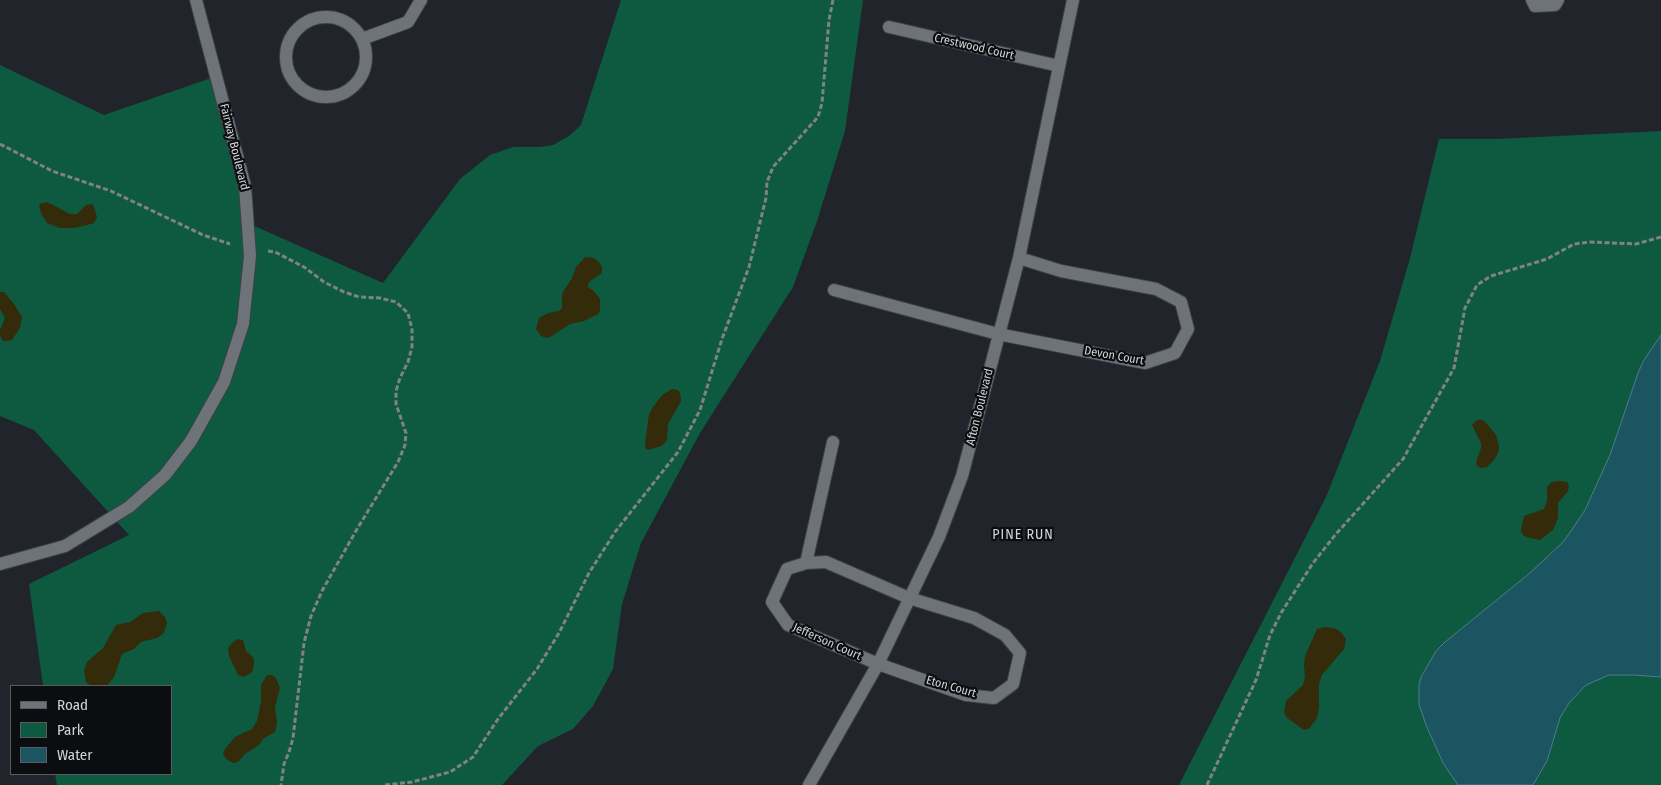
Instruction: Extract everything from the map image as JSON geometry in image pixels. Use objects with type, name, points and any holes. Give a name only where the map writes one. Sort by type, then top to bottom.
[{"type":"street","name":"Fairway Boulevard","points":[[0,564],[66,546],[130,507],[165,475],[191,441],[224,382],[243,324],[250,256],[245,186],[196,0]]},
{"type":"street","points":[[362,39],[408,22],[421,0]]},
{"type":"street","name":"Afton Boulevard","points":[[809,785],[878,664],[939,537],[962,476],[1019,258],[1073,0]]},
{"type":"street","points":[[1532,0],[1535,6],[1555,5],[1558,0]]},
{"type":"street","points":[[326,17],[339,19],[353,27],[362,39],[365,49],[364,66],[358,81],[345,92],[333,96],[309,93],[296,83],[289,72],[286,56],[289,40],[296,29],[310,20],[326,17]]},
{"type":"street","name":"Crestwood Court","points":[[889,27],[1060,66]]},
{"type":"street","name":"Devon Court","points":[[834,290],[998,334],[1146,364],[1175,354],[1188,329],[1181,302],[1156,289],[1061,271],[1019,258]]},
{"type":"street","points":[[806,563],[833,442]]},
{"type":"street","name":"Jefferson Court","points":[[878,664],[788,626],[772,602],[787,569],[806,563],[826,562],[909,598]]},
{"type":"street","name":"Eton Court","points":[[878,664],[966,694],[994,698],[1013,684],[1020,653],[1005,635],[974,618],[909,598]]},
{"type":"path","points":[[385,785],[412,782],[450,772],[473,757],[498,719],[537,669],[560,633],[589,573],[614,532],[678,452],[700,410],[722,338],[749,267],[766,198],[767,182],[773,167],[818,117],[822,103],[829,20],[833,0]]},
{"type":"path","points":[[0,144],[52,171],[111,191],[218,241],[276,252],[304,267],[324,282],[359,298],[380,298],[396,302],[408,313],[412,329],[412,347],[396,392],[398,411],[406,433],[405,445],[398,462],[322,591],[311,616],[303,652],[293,738],[284,764],[281,785]]},
{"type":"path","points":[[1207,785],[1256,680],[1270,636],[1281,613],[1313,563],[1336,534],[1403,459],[1454,368],[1465,308],[1478,285],[1491,276],[1547,259],[1574,244],[1590,242],[1636,244],[1661,238]]},
{"type":"green space","points":[[621,0],[863,0],[845,131],[817,221],[793,287],[700,433],[641,543],[622,604],[613,669],[593,706],[573,729],[538,746],[502,785],[57,785],[55,775],[172,775],[172,685],[43,685],[29,584],[129,535],[34,430],[0,416],[0,65],[104,115],[217,76],[252,225],[383,283],[460,179],[490,155],[513,147],[553,145],[569,136],[581,125]]},
{"type":"green space","points":[[1661,131],[1661,785],[1179,785],[1326,497],[1380,361],[1410,258],[1439,139],[1497,139]]},
{"type":"sand","points":[[47,202],[70,214],[77,214],[86,205],[93,204],[97,217],[94,223],[74,228],[60,228],[47,223],[41,213],[39,204]]},
{"type":"sand","points":[[585,257],[594,258],[600,263],[602,268],[602,273],[589,282],[588,285],[600,299],[598,314],[584,321],[570,324],[547,338],[541,336],[536,329],[539,318],[548,313],[559,311],[562,308],[563,292],[572,278],[576,267]]},
{"type":"sand","points":[[0,292],[4,292],[22,317],[20,328],[12,340],[7,341],[3,341],[0,336],[0,330],[5,318],[0,309]]},
{"type":"sand","points":[[672,389],[678,390],[681,401],[668,424],[667,440],[662,446],[648,450],[645,444],[649,414],[662,395]]},
{"type":"sand","points":[[1477,420],[1483,420],[1488,425],[1496,435],[1499,446],[1494,460],[1487,467],[1481,468],[1477,466],[1476,462],[1481,443],[1472,425]]},
{"type":"sand","points":[[1552,482],[1567,482],[1569,486],[1568,491],[1558,503],[1558,518],[1553,530],[1540,540],[1526,537],[1522,534],[1521,530],[1524,516],[1544,509],[1547,501],[1547,487]]},
{"type":"sand","points":[[159,611],[165,617],[167,623],[164,633],[157,638],[141,642],[134,649],[122,654],[114,677],[108,685],[90,685],[86,682],[84,670],[87,662],[103,648],[116,625],[130,622],[143,613]]},
{"type":"sand","points":[[1325,627],[1334,628],[1341,632],[1346,639],[1344,649],[1322,675],[1319,684],[1317,718],[1309,729],[1304,730],[1286,717],[1284,712],[1286,701],[1303,685],[1305,656],[1317,629]]},
{"type":"sand","points":[[237,639],[243,640],[246,651],[253,657],[254,661],[253,670],[244,677],[238,675],[229,656],[228,649]]},
{"type":"sand","points":[[267,675],[272,675],[276,678],[280,688],[275,707],[277,723],[275,732],[264,738],[259,745],[245,754],[238,762],[233,763],[226,759],[223,754],[235,737],[252,729],[257,721],[261,701],[261,685]]},
{"type":"water","points":[[1661,335],[1661,677],[1609,675],[1586,685],[1569,703],[1560,718],[1547,761],[1533,785],[1458,785],[1443,763],[1426,725],[1419,704],[1421,677],[1436,651],[1445,642],[1530,573],[1563,542],[1571,531],[1585,510],[1610,455],[1638,373],[1644,360]]},
{"type":"district","name":"PINE RUN","points":[[1023,535]]}]
